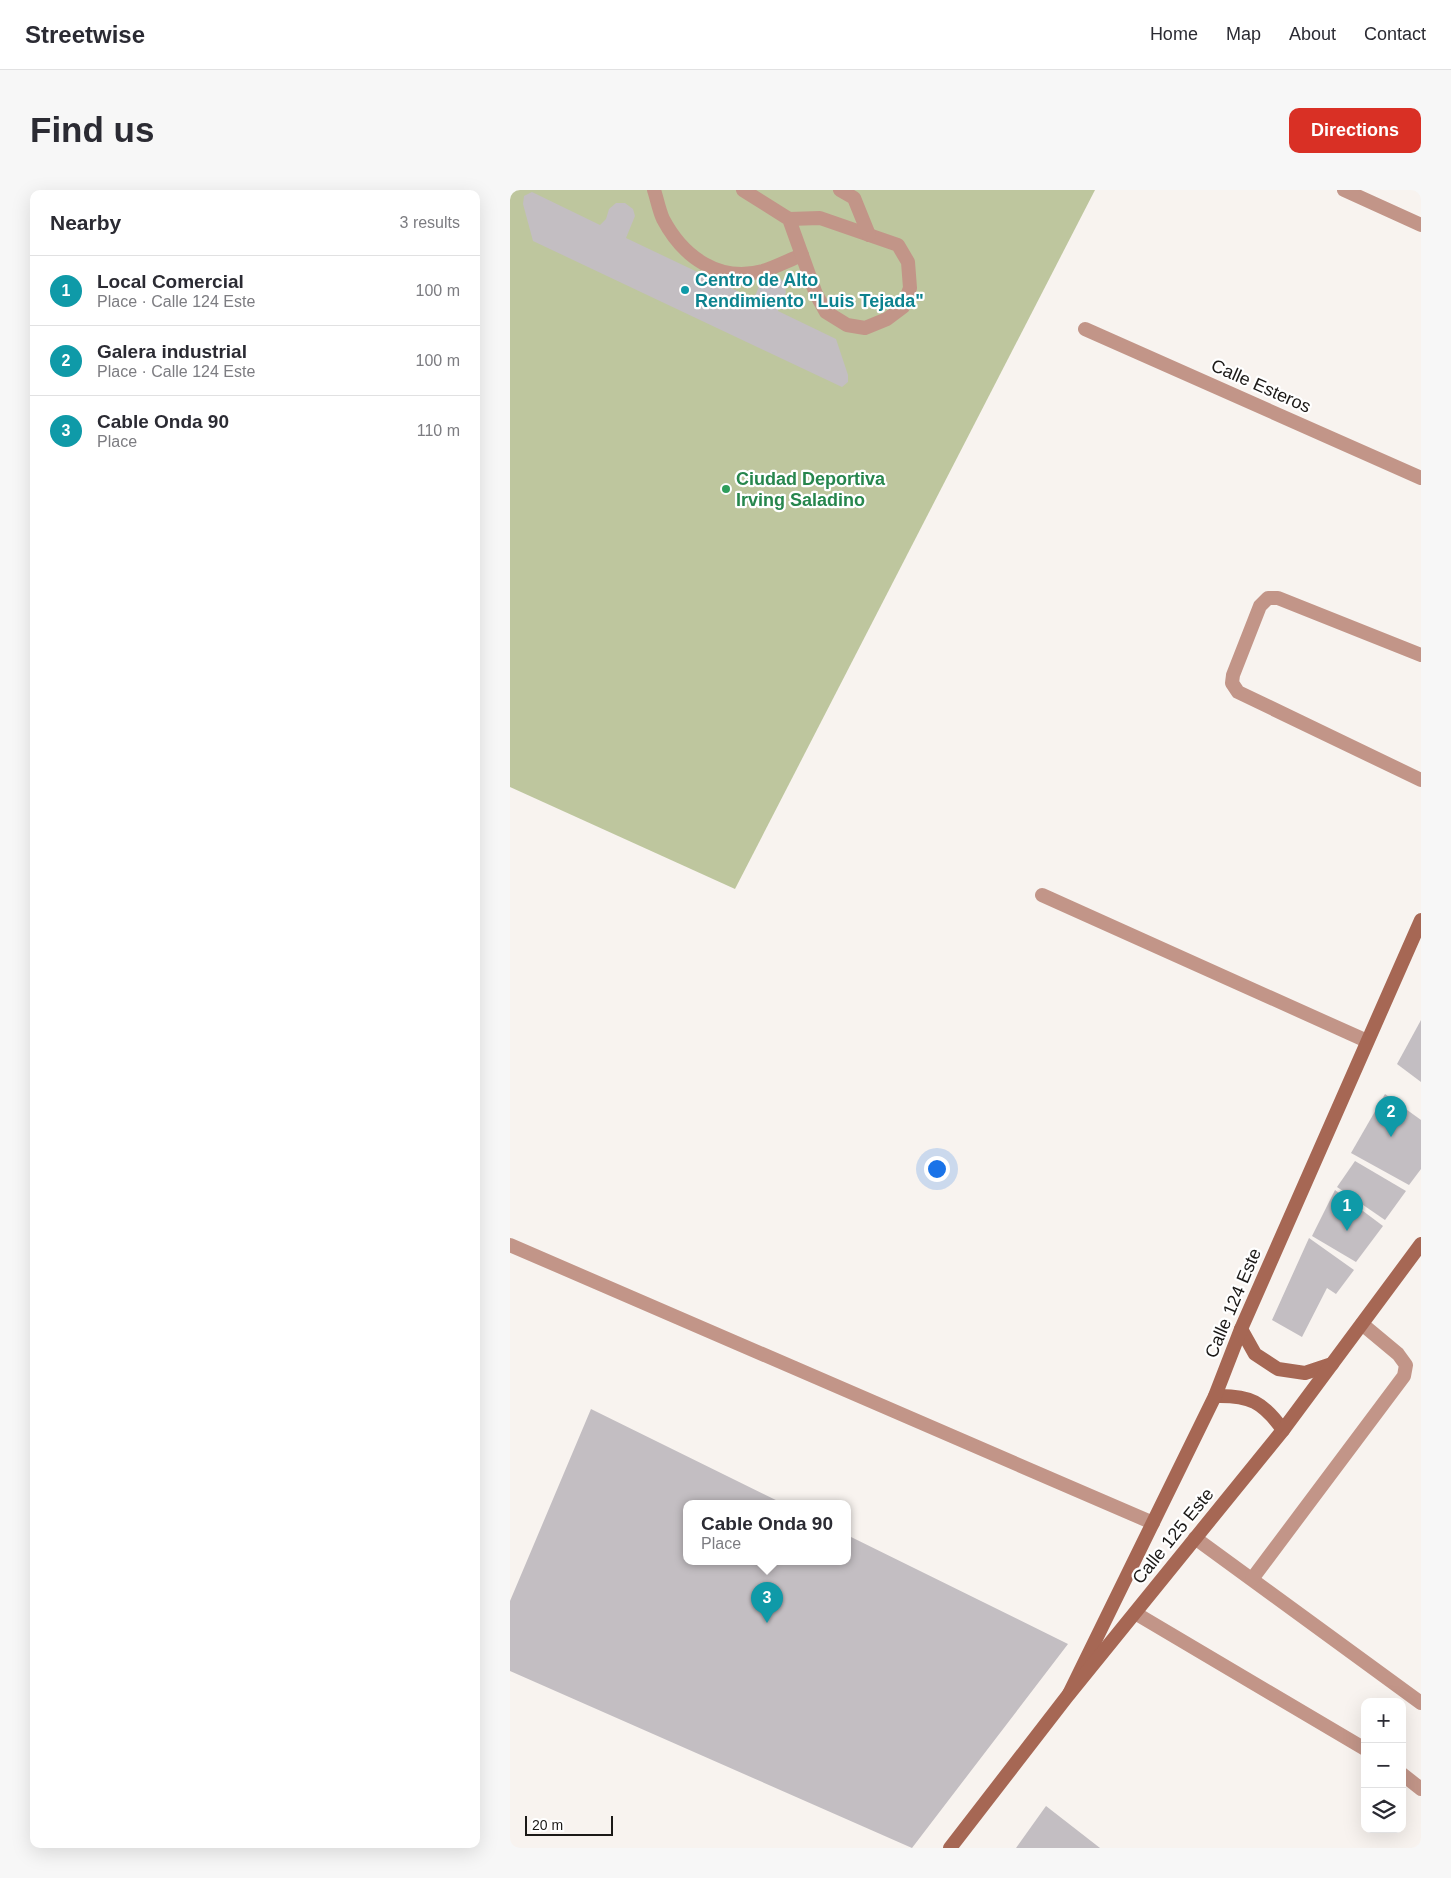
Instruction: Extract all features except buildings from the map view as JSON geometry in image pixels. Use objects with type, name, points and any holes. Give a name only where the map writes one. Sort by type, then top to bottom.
[{"type":"main road","name":"Calle 124 Este","points":[[1069,1694],[1215,1396],[1241,1329],[1421,920]]},
{"type":"main road","name":"Calle 125 Este","points":[[950,1848],[1069,1694],[1283,1430],[1421,1244]]},
{"type":"main road","points":[[1241,1329],[1255,1354],[1278,1370],[1305,1373],[1332,1364]]},
{"type":"main road","points":[[1215,1396],[1235,1396],[1254,1401],[1271,1413],[1283,1430]]},
{"type":"street","points":[[654,190],[662,217],[676,240],[708,267],[736,274],[762,271],[802,255]]},
{"type":"street","points":[[743,190],[789,218],[820,218],[898,246],[908,262],[910,288],[903,307],[887,319],[865,328],[847,324],[826,312],[816,294],[789,218]]},
{"type":"street","points":[[840,190],[854,198],[869,236]]},
{"type":"street","points":[[1344,190],[1421,225]]},
{"type":"street","name":"Calle Esteros","points":[[1085,329],[1421,478]]},
{"type":"street","points":[[1421,655],[1278,598],[1268,598],[1260,606],[1233,675],[1232,683],[1238,692],[1421,780]]},
{"type":"street","points":[[1042,895],[1367,1041]]},
{"type":"street","points":[[510,1244],[1153,1523]]},
{"type":"street","points":[[1252,1579],[1404,1376],[1406,1364],[1398,1354],[1362,1324]]},
{"type":"street","points":[[1195,1538],[1421,1703]]},
{"type":"street","points":[[1135,1613],[1361,1746]]},
{"type":"street","points":[[1406,1777],[1421,1789]]},
{"type":"green space","name":"Ciudad Deportiva Irving Saladino","points":[[510,190],[1095,190],[735,889],[510,787]]},
{"type":"place","name":"Centro de Alto Rendimiento \"Luis Tejada\"","points":[[685,290]]},
{"type":"place","name":"Ciudad Deportiva Irving Saladino","points":[[726,489]]},
{"type":"place","name":"Galera industrial","points":[[1391,1137]]},
{"type":"place","name":"Local Comercial","points":[[1347,1231]]},
{"type":"place","name":"Cable Onda 90","points":[[767,1623]]}]
